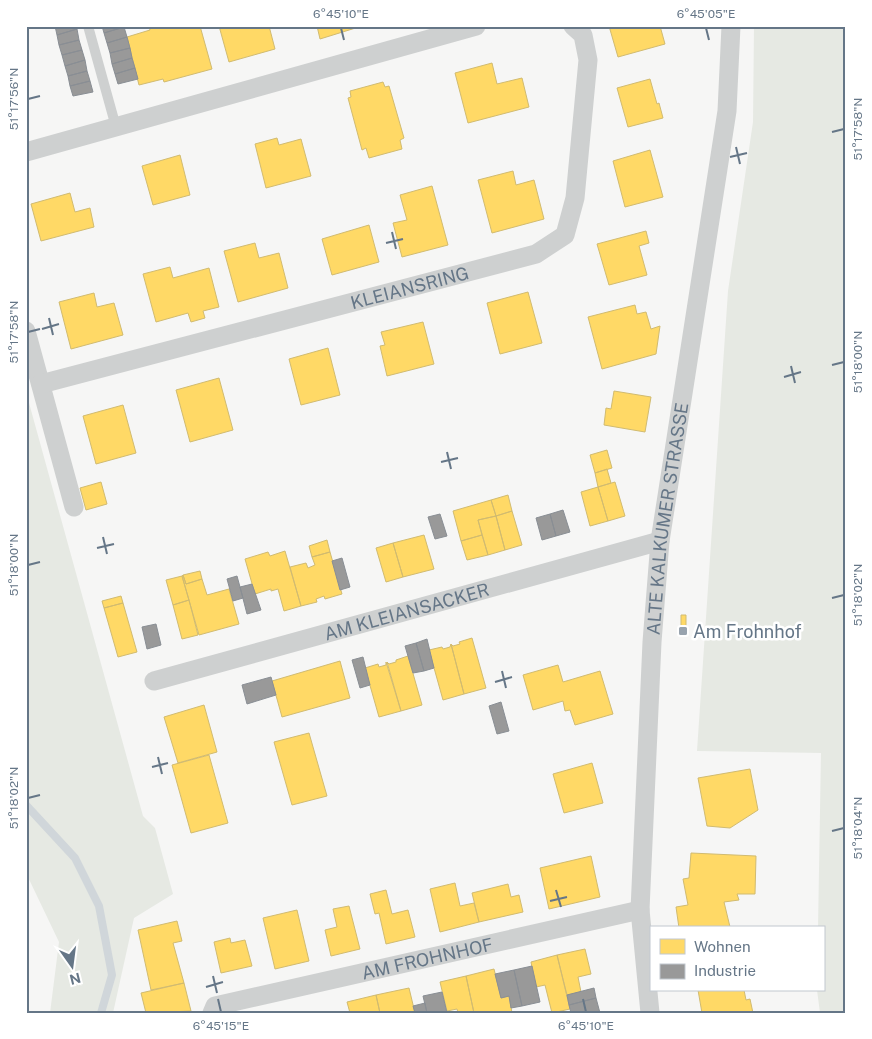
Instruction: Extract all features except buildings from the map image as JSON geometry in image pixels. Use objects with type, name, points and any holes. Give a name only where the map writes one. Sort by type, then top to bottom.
[{"type":"street","points":[[26,152],[476,26]]},
{"type":"street","name":"KLEIANSRING","points":[[41,384],[536,254],[565,235],[575,198],[588,60],[583,35],[573,26]]},
{"type":"street","name":"ALTE KALKUMER STRASSE","points":[[650,1013],[640,910],[652,642],[660,541],[727,111],[731,26]]},
{"type":"street","points":[[26,330],[74,507]]},
{"type":"street","name":"AM KLEIANSACKER","points":[[154,680],[660,541]]},
{"type":"street","name":"AM FROHNHOF","points":[[213,1009],[640,910]]},
{"type":"lane","points":[[88,26],[116,127]]},
{"type":"shaded area","points":[[754,26],[846,26],[846,1013],[820,1013],[817,992],[824,992],[824,926],[818,926],[821,753],[697,751],[728,291],[753,122]]},
{"type":"shaded area","points":[[26,392],[143,816],[155,828],[173,894],[134,918],[113,1013],[50,1013],[59,942],[26,873]]},
{"type":"waterway","points":[[26,805],[75,858],[99,906],[112,975],[101,1013]]},
{"type":"place","name":"Am Frohnhof","points":[[683,631]]}]
